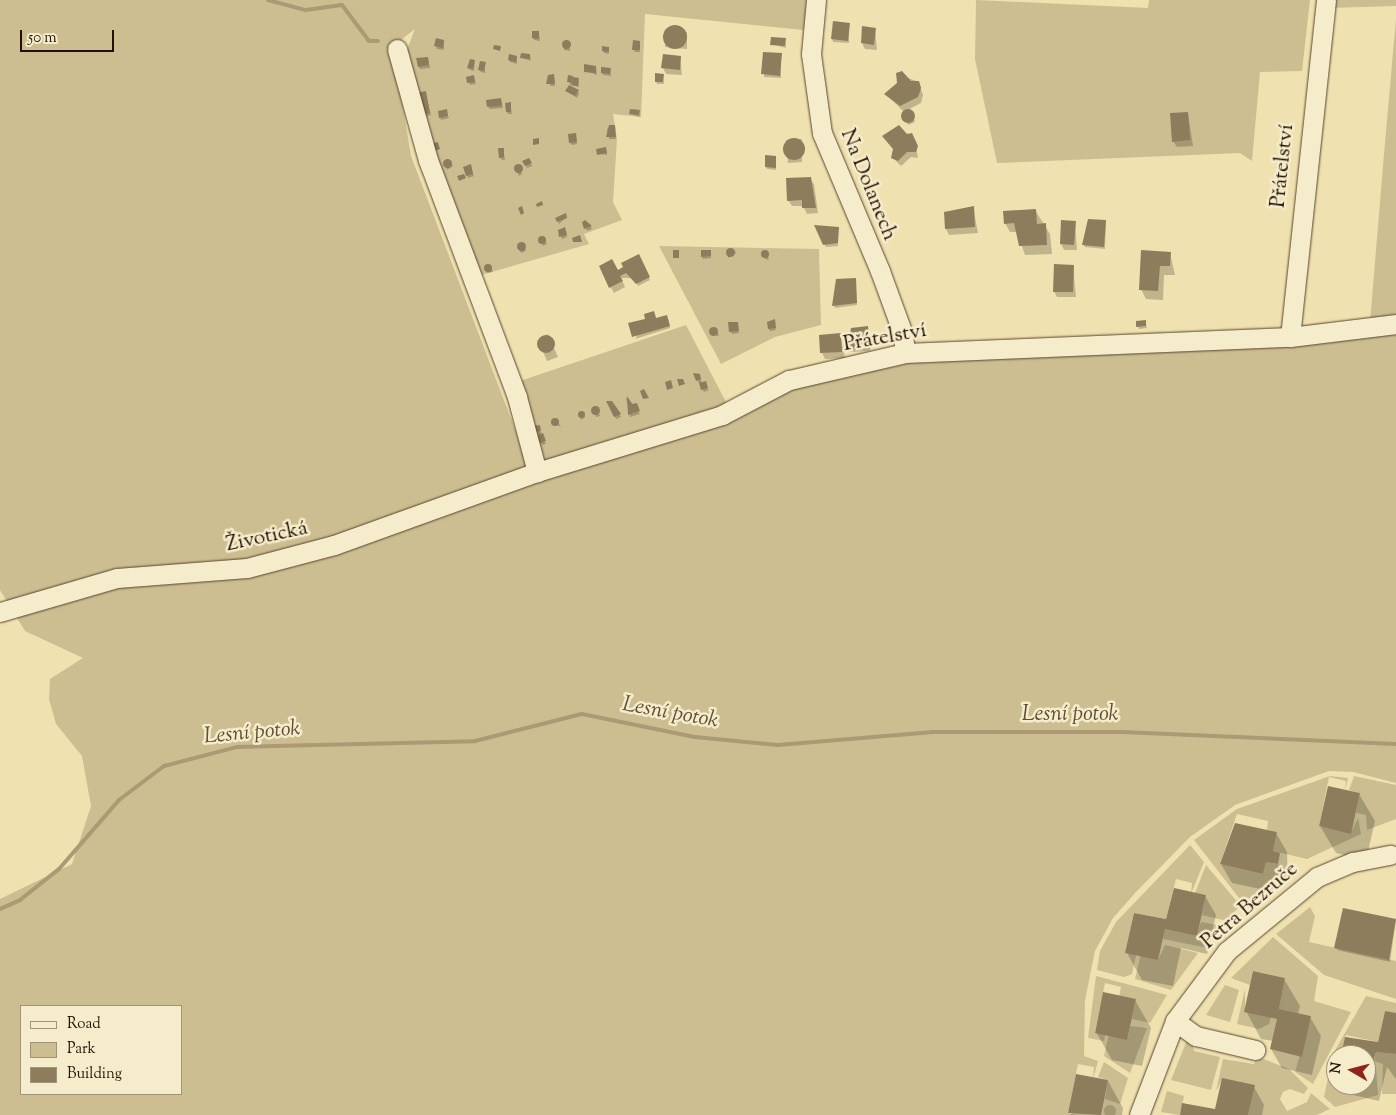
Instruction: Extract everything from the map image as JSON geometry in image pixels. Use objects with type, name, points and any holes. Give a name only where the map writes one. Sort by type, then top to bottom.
[{"type":"street","name":"Na Dolanech","points":[[816,0],[811,54],[822,133],[880,271],[903,334],[905,353]]},
{"type":"street","name":"Přátelství","points":[[1290,337],[1326,0]]},
{"type":"street","points":[[397,49],[425,152],[517,397],[536,472]]},
{"type":"street","name":"Přátelství","points":[[536,472],[722,415],[789,380],[905,353],[1290,337],[1396,324]]},
{"type":"street","name":"Životická","points":[[3,605],[117,578],[246,568],[334,545],[536,472]]},
{"type":"street","name":"Petra Bezruče","points":[[1139,1115],[1175,1021],[1227,951],[1270,912],[1317,877],[1353,862],[1390,855]]},
{"type":"street","points":[[1175,1021],[1196,1036],[1255,1050]]},
{"type":"green space","points":[[0,0],[810,0],[803,30],[645,14],[641,117],[613,114],[617,139],[613,202],[622,220],[584,234],[589,244],[478,276],[433,161],[410,77],[407,50],[415,29],[393,46],[411,156],[534,479],[761,395],[913,357],[1396,324],[1396,783],[1353,772],[1329,771],[1235,805],[1190,837],[1136,892],[1113,918],[1095,951],[1085,1000],[1084,1056],[1098,1061],[1093,1079],[1094,1067],[1078,1064],[1068,1113],[1076,1115],[0,1115],[0,899],[72,864],[91,806],[82,756],[56,724],[49,699],[50,679],[83,658],[25,631],[0,590]]},
{"type":"green space","points":[[976,0],[1148,8],[1149,0],[1310,0],[1302,71],[1260,72],[1252,161],[1240,153],[997,163],[975,59]]},
{"type":"green space","points":[[1331,0],[1396,0],[1396,6],[1329,8]]},
{"type":"green space","points":[[1396,19],[1396,319],[1370,322],[1384,154]]},
{"type":"green space","points":[[659,246],[819,249],[821,325],[775,337],[721,364]]},
{"type":"green space","points":[[686,325],[728,406],[541,463],[517,382]]},
{"type":"green space","points":[[1330,776],[1348,778],[1345,791],[1346,781],[1329,777],[1319,826],[1351,832],[1358,818],[1361,834],[1307,859],[1273,851],[1277,832],[1267,830],[1268,821],[1237,814],[1220,864],[1263,874],[1266,862],[1281,865],[1286,872],[1243,903],[1194,840],[1237,809]]},
{"type":"green space","points":[[1354,776],[1396,785],[1396,819],[1367,830],[1366,815],[1356,813],[1360,793],[1349,790]]},
{"type":"green space","points":[[1190,845],[1204,862],[1191,894],[1192,883],[1176,879],[1166,919],[1134,913],[1126,953],[1136,955],[1132,974],[1124,977],[1097,970],[1100,951],[1116,922]]},
{"type":"green space","points":[[1206,865],[1240,905],[1227,921],[1202,915],[1206,895],[1195,893]]},
{"type":"green space","points":[[1310,907],[1315,916],[1309,942],[1396,961],[1396,999],[1324,975],[1276,934]]},
{"type":"green space","points":[[1201,922],[1222,926],[1203,947],[1163,939],[1165,929],[1197,936]]},
{"type":"green space","points":[[1273,937],[1318,976],[1314,1001],[1351,1012],[1334,1045],[1326,1045],[1326,1059],[1313,1084],[1295,1072],[1311,1016],[1279,1009],[1285,978],[1253,971],[1250,985],[1231,978]]},
{"type":"green space","points":[[1165,945],[1198,953],[1171,990],[1135,979],[1141,954],[1158,960]]},
{"type":"green space","points":[[1096,976],[1167,995],[1150,1023],[1132,1019],[1136,999],[1119,997],[1121,987],[1105,983],[1095,1032],[1105,1035],[1104,1041],[1088,1038]]},
{"type":"green space","points":[[1225,985],[1239,990],[1230,1022],[1206,1015]]},
{"type":"green space","points":[[1245,989],[1245,1009],[1271,1017],[1269,1024],[1259,1029],[1237,1024]]},
{"type":"green space","points":[[1366,996],[1396,1003],[1396,1015],[1385,1011],[1378,1042],[1346,1035],[1344,1045],[1338,1045]]},
{"type":"green space","points":[[1130,1026],[1147,1028],[1130,1073],[1104,1056],[1109,1034],[1128,1037]]},
{"type":"green space","points":[[1187,1040],[1192,1042],[1194,1051],[1220,1057],[1211,1090],[1171,1080]]},
{"type":"green space","points":[[1376,1052],[1396,1054],[1396,1094],[1382,1094],[1383,1064],[1376,1062]]},
{"type":"green space","points":[[1256,1056],[1289,1069],[1308,1088],[1304,1094],[1290,1089],[1283,1092],[1280,1099],[1287,1111],[1307,1102],[1311,1093],[1330,1109],[1317,1115],[1248,1115],[1254,1085],[1222,1080],[1216,1091],[1223,1059],[1254,1064]]},
{"type":"green space","points":[[1104,1062],[1128,1078],[1120,1104],[1105,1099],[1108,1080],[1098,1077]]},
{"type":"green space","points":[[1376,1067],[1378,1095],[1335,1107],[1324,1097],[1326,1087],[1326,1095],[1376,1095]]},
{"type":"green space","points":[[1167,1091],[1184,1096],[1180,1115],[1161,1112]]},
{"type":"green space","points":[[1108,1105],[1112,1105],[1116,1109],[1116,1113],[1113,1116],[1107,1116],[1104,1113],[1104,1109]]},
{"type":"building","points":[[833,21],[850,23],[848,41],[831,39]]},
{"type":"building","points":[[675,25],[683,29],[687,37],[683,45],[675,49],[667,45],[663,37],[667,29]]},
{"type":"building","points":[[862,26],[876,28],[874,45],[861,43]]},
{"type":"building","points":[[532,31],[539,31],[539,39],[532,38]]},
{"type":"building","points":[[771,37],[786,38],[785,46],[770,45]]},
{"type":"building","points":[[436,38],[444,40],[443,48],[434,46]]},
{"type":"building","points":[[566,39],[571,44],[566,49],[561,44]]},
{"type":"building","points":[[633,40],[640,41],[640,50],[632,50]]},
{"type":"building","points":[[494,45],[501,46],[500,51],[493,49]]},
{"type":"building","points":[[602,46],[609,47],[609,52],[602,51]]},
{"type":"building","points":[[763,52],[782,53],[780,76],[761,74]]},
{"type":"building","points":[[521,53],[530,54],[530,59],[520,58]]},
{"type":"building","points":[[509,54],[517,56],[516,62],[508,60]]},
{"type":"building","points":[[663,54],[681,56],[680,70],[661,68]]},
{"type":"building","points":[[428,57],[429,65],[418,67],[416,58]]},
{"type":"building","points":[[470,59],[475,60],[473,69],[467,68]]},
{"type":"building","points":[[480,61],[486,62],[484,71],[478,70]]},
{"type":"building","points":[[584,64],[596,66],[596,73],[584,72]]},
{"type":"building","points":[[601,67],[611,68],[610,74],[601,73]]},
{"type":"building","points":[[902,71],[911,81],[919,81],[921,88],[918,97],[900,106],[884,94],[897,83],[896,73]]},
{"type":"building","points":[[655,73],[664,74],[663,82],[655,82]]},
{"type":"building","points":[[554,74],[555,84],[546,84],[548,75]]},
{"type":"building","points":[[474,75],[475,82],[467,83],[466,77]]},
{"type":"building","points":[[568,75],[573,76],[572,83],[567,82]]},
{"type":"building","points":[[573,77],[579,78],[578,86],[572,85]]},
{"type":"building","points":[[569,85],[579,90],[575,96],[565,91]]},
{"type":"building","points":[[426,91],[430,113],[420,115],[416,93]]},
{"type":"building","points":[[501,98],[502,106],[487,107],[486,100]]},
{"type":"building","points":[[511,102],[511,112],[506,112],[505,103]]},
{"type":"building","points":[[447,109],[448,116],[439,118],[438,111]]},
{"type":"building","points":[[630,109],[640,110],[639,115],[629,114]]},
{"type":"building","points":[[908,109],[913,111],[915,116],[913,121],[908,123],[903,121],[901,116],[903,111]]},
{"type":"building","points":[[1188,112],[1190,140],[1172,142],[1170,113]]},
{"type":"building","points":[[609,125],[615,125],[616,137],[606,137]]},
{"type":"building","points":[[899,125],[907,134],[912,133],[918,146],[916,152],[907,152],[898,161],[891,158],[893,149],[882,136]]},
{"type":"building","points":[[576,133],[577,142],[569,143],[568,134]]},
{"type":"building","points":[[539,138],[539,144],[533,145],[533,139]]},
{"type":"building","points":[[794,138],[802,141],[805,149],[802,157],[794,160],[786,157],[783,149],[786,141]]},
{"type":"building","points":[[438,142],[440,149],[435,151],[433,143]]},
{"type":"building","points":[[606,147],[607,153],[597,155],[596,149]]},
{"type":"building","points":[[498,148],[504,148],[504,157],[499,158]]},
{"type":"building","points":[[765,155],[776,156],[776,168],[765,167]]},
{"type":"building","points":[[529,158],[532,163],[525,166],[522,161]]},
{"type":"building","points":[[447,159],[451,163],[447,167],[443,163]]},
{"type":"building","points":[[471,164],[473,174],[466,176],[463,167]]},
{"type":"building","points":[[518,164],[522,168],[518,172],[514,168]]},
{"type":"building","points":[[464,174],[466,178],[459,181],[457,176]]},
{"type":"building","points":[[811,177],[816,208],[802,208],[802,200],[787,201],[786,178]]},
{"type":"building","points":[[542,201],[543,205],[537,207],[536,204]]},
{"type":"building","points":[[522,206],[524,213],[521,215],[518,208]]},
{"type":"building","points":[[974,206],[975,227],[945,229],[944,212]]},
{"type":"building","points":[[1036,209],[1037,224],[1046,223],[1047,245],[1019,246],[1014,223],[1004,224],[1003,211]]},
{"type":"building","points":[[566,213],[567,218],[557,222],[555,218]]},
{"type":"building","points":[[1088,219],[1106,220],[1104,247],[1082,245]]},
{"type":"building","points":[[585,220],[592,226],[584,229],[582,222]]},
{"type":"building","points":[[1061,220],[1076,221],[1074,245],[1060,244]]},
{"type":"building","points":[[814,225],[839,227],[838,243],[823,245]]},
{"type":"building","points":[[565,227],[567,235],[559,237],[558,230]]},
{"type":"building","points":[[580,235],[582,242],[573,242],[572,238]]},
{"type":"building","points":[[542,236],[546,240],[542,244],[538,240]]},
{"type":"building","points":[[521,242],[525,246],[521,250],[517,246]]},
{"type":"building","points":[[730,247],[735,252],[730,257],[725,252]]},
{"type":"building","points":[[673,250],[679,250],[679,258],[673,258]]},
{"type":"building","points":[[701,250],[711,250],[711,256],[701,257]]},
{"type":"building","points":[[765,250],[769,254],[765,258],[761,254]]},
{"type":"building","points":[[1141,250],[1171,252],[1170,266],[1160,266],[1158,291],[1139,290]]},
{"type":"building","points":[[639,254],[650,277],[636,284],[626,273],[620,276],[623,281],[609,288],[599,266],[612,259],[618,270],[623,267],[621,263]]},
{"type":"building","points":[[488,264],[492,268],[488,272],[484,268]]},
{"type":"building","points":[[1054,264],[1074,265],[1073,292],[1053,292]]},
{"type":"building","points":[[856,278],[857,303],[832,306],[836,279]]},
{"type":"building","points":[[654,311],[656,318],[667,315],[670,326],[632,337],[628,323],[645,319],[644,314]]},
{"type":"building","points":[[775,319],[776,328],[768,329],[767,322]]},
{"type":"building","points":[[1146,320],[1146,326],[1136,327],[1136,321]]},
{"type":"building","points":[[728,322],[738,322],[739,331],[729,332]]},
{"type":"building","points":[[868,326],[870,349],[847,350],[851,328]]},
{"type":"building","points":[[713,327],[717,331],[713,335],[709,331]]},
{"type":"building","points":[[841,333],[842,352],[820,353],[819,335]]},
{"type":"building","points":[[542,335],[550,335],[555,340],[553,351],[542,353],[537,348],[537,340]]},
{"type":"building","points":[[693,373],[700,374],[701,379],[696,381]]},
{"type":"building","points":[[677,379],[683,379],[685,384],[679,386]]},
{"type":"building","points":[[671,380],[673,388],[667,390],[665,382]]},
{"type":"building","points":[[706,381],[708,388],[701,390],[699,383]]},
{"type":"building","points":[[644,389],[649,398],[643,399],[640,391]]},
{"type":"building","points":[[627,396],[632,404],[637,403],[640,411],[628,415]]},
{"type":"building","points":[[606,401],[612,401],[621,414],[614,417]]},
{"type":"building","points":[[595,405],[600,410],[595,415],[590,410]]},
{"type":"building","points":[[581,410],[585,414],[581,418],[577,414]]},
{"type":"building","points":[[555,418],[559,422],[555,426],[551,422]]},
{"type":"building","points":[[540,425],[541,431],[534,433],[532,426]]},
{"type":"building","points":[[543,433],[546,441],[540,443],[537,435]]},
{"type":"building","points":[[1328,786],[1360,793],[1351,834],[1319,826]]},
{"type":"building","points":[[1235,823],[1277,832],[1273,851],[1280,853],[1278,864],[1266,862],[1263,874],[1220,864]]},
{"type":"building","points":[[1174,888],[1206,895],[1197,936],[1165,929],[1158,960],[1125,953],[1134,913],[1166,919]]},
{"type":"building","points":[[1343,908],[1396,919],[1389,960],[1334,948]]},
{"type":"building","points":[[1253,971],[1285,978],[1279,1009],[1311,1016],[1302,1057],[1270,1049],[1277,1019],[1244,1012]]},
{"type":"building","points":[[1103,992],[1136,999],[1127,1040],[1095,1033]]},
{"type":"building","points":[[1385,1011],[1396,1013],[1396,1054],[1376,1052],[1376,1045],[1343,1045],[1345,1037],[1378,1042]]},
{"type":"building","points":[[1076,1074],[1108,1080],[1101,1115],[1068,1113]]},
{"type":"building","points":[[1222,1078],[1255,1085],[1248,1115],[1180,1115],[1182,1103],[1215,1109]]},
{"type":"waterway","points":[[268,0],[306,10],[342,5],[369,41],[378,41]]},
{"type":"waterway","name":"Lesní potok","points":[[0,909],[20,900],[59,869],[119,800],[164,766],[237,747],[475,741],[582,714],[695,737],[778,745],[933,732],[1122,732],[1396,744]]}]
